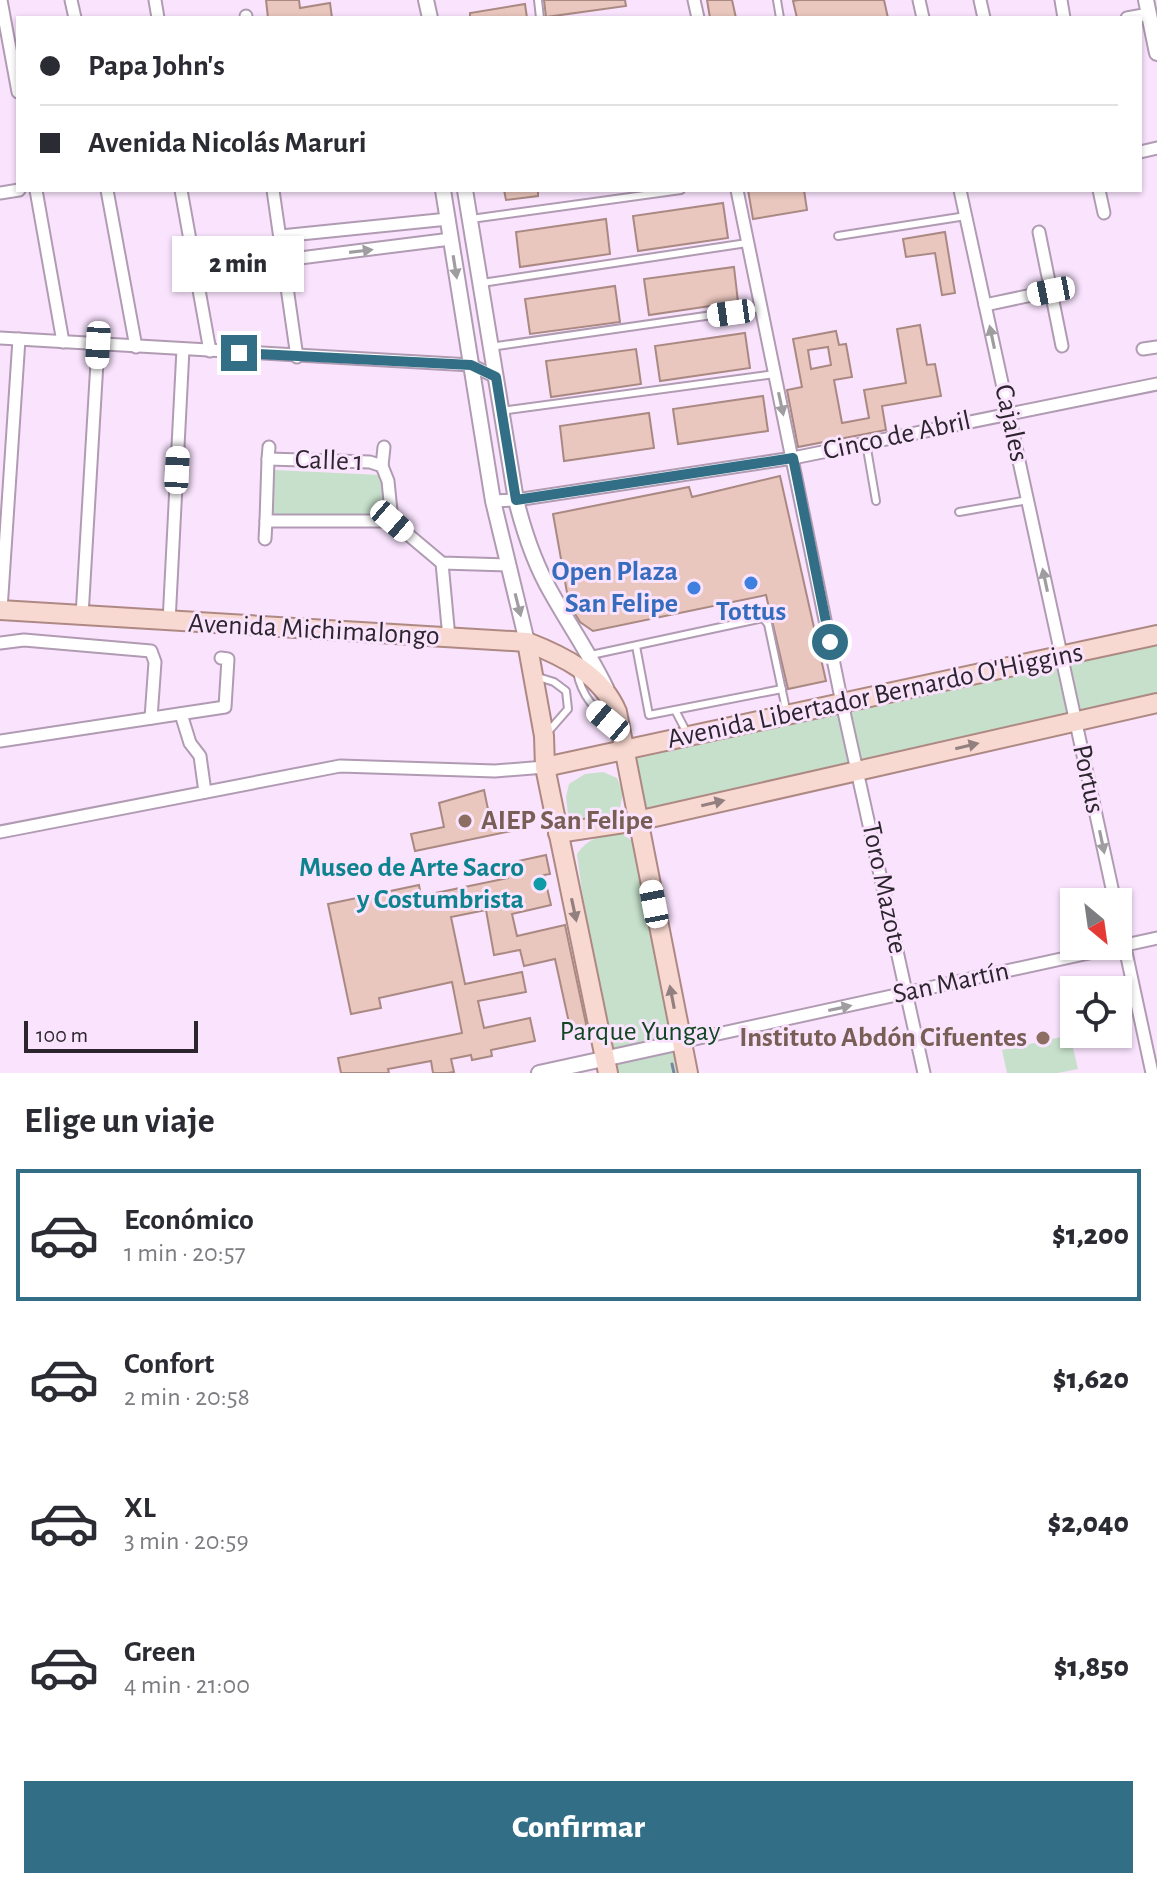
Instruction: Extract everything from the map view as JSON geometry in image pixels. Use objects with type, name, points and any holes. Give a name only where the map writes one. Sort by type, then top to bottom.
[{"type":"main road","name":"Avenida Michimalongo","points":[[1,610],[527,642],[583,659],[610,696],[622,741]]},
{"type":"main road","name":"Avenida Libertador Bernardo O'Higgins","points":[[545,767],[622,741],[688,736],[1157,635]]},
{"type":"main road","points":[[527,642],[544,736],[545,767],[607,1066]]},
{"type":"main road","points":[[558,833],[637,821],[1157,703]]},
{"type":"main road","points":[[622,741],[688,1073]]},
{"type":"street","points":[[1,0],[16,84]]},
{"type":"street","points":[[426,0],[433,0]]},
{"type":"street","points":[[1147,7],[1157,53]]},
{"type":"street","points":[[36,192],[63,342]]},
{"type":"street","points":[[107,192],[136,347]]},
{"type":"street","points":[[181,192],[210,351]]},
{"type":"street","points":[[273,192],[297,357]]},
{"type":"street","points":[[443,192],[493,501],[527,642]]},
{"type":"street","points":[[465,192],[516,500],[525,535],[583,659]]},
{"type":"street","name":"Toro Mazote","points":[[737,192],[842,703],[924,1073]]},
{"type":"street","name":"Cajales","points":[[962,192],[1061,656]]},
{"type":"street","points":[[1099,192],[1104,213]]},
{"type":"street","points":[[281,236],[448,219]]},
{"type":"street","points":[[1039,232],[1062,346]]},
{"type":"street","points":[[284,260],[451,239]]},
{"type":"street","points":[[985,305],[1051,291]]},
{"type":"street","points":[[0,338],[471,365],[496,377]]},
{"type":"street","points":[[1,610],[19,339]]},
{"type":"street","points":[[82,616],[98,345]]},
{"type":"street","points":[[471,365],[490,347]]},
{"type":"street","points":[[1143,349],[1157,347]]},
{"type":"street","points":[[169,622],[183,349]]},
{"type":"street","name":"Cinco de Abril","points":[[493,501],[793,458],[1157,384]]},
{"type":"street","name":"Calle 1","points":[[266,521],[268,453],[370,462],[382,466],[384,447]]},
{"type":"street","points":[[382,466],[388,481],[392,521]]},
{"type":"street","points":[[265,539],[266,521],[392,521],[442,563],[508,565]]},
{"type":"street","points":[[442,563],[449,638]]},
{"type":"street","points":[[0,643],[24,640],[151,651],[155,662],[151,718]]},
{"type":"street","name":"Portus","points":[[1061,656],[1112,888]]},
{"type":"street","points":[[0,741],[225,707],[228,659],[221,658]]},
{"type":"street","points":[[181,714],[190,743],[200,756],[205,792]]},
{"type":"street","points":[[0,832],[340,766],[495,771],[545,767]]},
{"type":"street","name":"San Martín","points":[[1132,943],[1157,938]]},
{"type":"street","name":"San Martín","points":[[539,1073],[607,1066],[681,1042],[1060,959]]},
{"type":"street","points":[[1127,960],[1152,1073]]},
{"type":"lane","points":[[471,219],[667,192]]},
{"type":"lane","points":[[838,236],[966,216]]},
{"type":"lane","points":[[481,283],[747,243]]},
{"type":"lane","points":[[490,347],[761,308]]},
{"type":"lane","points":[[501,411],[775,374]]},
{"type":"lane","points":[[866,443],[876,501]]},
{"type":"lane","points":[[959,512],[1028,500]]},
{"type":"lane","points":[[622,741],[592,708],[579,686],[583,659],[763,618],[768,624],[787,715]]},
{"type":"lane","points":[[636,646],[649,715],[782,689]]},
{"type":"lane","points":[[532,675],[554,682],[566,691],[568,709],[544,736]]},
{"type":"lane","points":[[675,710],[688,736]]},
{"type":"green space","points":[[274,470],[380,475],[385,515],[269,516]]},
{"type":"green space","points":[[1157,643],[1157,700],[646,814],[630,760]]},
{"type":"green space","points":[[603,772],[617,778],[623,793],[620,808],[596,823],[568,814],[566,797],[569,784],[585,774]]},
{"type":"green space","name":"Parque Yungay","points":[[621,833],[635,843],[680,1073],[616,1073],[577,854],[596,838]]},
{"type":"green space","points":[[1060,1037],[1060,1048],[1073,1048],[1078,1069],[1058,1073],[1007,1073],[1002,1050]]},
{"type":"building","points":[[266,0],[299,0],[300,8],[330,3],[332,16],[268,16]]},
{"type":"building","points":[[544,0],[625,0],[626,6],[553,16],[546,16]]},
{"type":"building","points":[[707,0],[732,0],[736,16],[710,16]]},
{"type":"building","points":[[884,0],[888,16],[797,16],[793,1]]},
{"type":"building","points":[[525,4],[527,16],[470,16],[470,13]]},
{"type":"building","points":[[504,192],[538,192],[538,196],[506,200]]},
{"type":"building","points":[[748,192],[804,192],[807,210],[753,219]]},
{"type":"building","points":[[723,203],[728,238],[638,251],[633,216]]},
{"type":"building","points":[[606,219],[610,254],[520,267],[516,232]]},
{"type":"building","points":[[945,232],[955,293],[942,295],[935,253],[906,257],[903,239]]},
{"type":"building","points":[[734,267],[738,302],[649,315],[644,279]]},
{"type":"building","points":[[615,286],[620,322],[530,334],[525,299]]},
{"type":"building","points":[[920,325],[927,365],[935,364],[941,396],[882,406],[886,430],[798,447],[787,390],[802,387],[793,339],[836,331],[839,345],[846,344],[852,377],[834,380],[842,423],[869,418],[864,390],[906,383],[897,329]],"holes":[[[828,347],[831,365],[811,369],[808,350]]]},
{"type":"building","points":[[745,333],[750,368],[660,381],[655,346]]},
{"type":"building","points":[[636,349],[641,384],[551,397],[546,361]]},
{"type":"building","points":[[763,396],[768,431],[678,444],[673,409]]},
{"type":"building","points":[[649,413],[654,448],[564,461],[560,426]]},
{"type":"building","points":[[780,476],[826,681],[788,689],[766,595],[593,631],[580,622],[569,604],[553,514],[689,487],[692,497]]},
{"type":"building","points":[[484,790],[490,819],[523,812],[526,828],[415,851],[411,834],[444,827],[439,803]]},
{"type":"building","points":[[546,855],[550,874],[544,875],[551,905],[512,914],[517,936],[565,925],[589,1038],[571,1032],[555,959],[524,966],[520,950],[494,955],[486,910],[451,917],[465,984],[522,972],[526,992],[478,1001],[484,1028],[530,1018],[535,1041],[491,1050],[492,1056],[472,1060],[471,1055],[451,1059],[454,1072],[433,1073],[431,1061],[388,1069],[389,1073],[341,1073],[338,1058],[462,1033],[452,982],[379,998],[381,1008],[351,1014],[328,904],[419,885],[421,896],[508,878],[505,864]]},
{"type":"waterway","points":[[672,1064],[674,1073]]},
{"type":"place","name":"Tottus","points":[[751,583]]},
{"type":"place","name":"Open Plaza San Felipe","points":[[694,588]]},
{"type":"place","name":"AIEP San Felipe","points":[[465,821]]},
{"type":"place","name":"Museo de Arte Sacro y Costumbrista","points":[[540,884]]},
{"type":"place","name":"Instituto Abdón Cifuentes","points":[[1043,1038]]},
{"type":"route","points":[[239,353],[471,365],[496,377],[516,500],[793,458],[830,642]]}]
